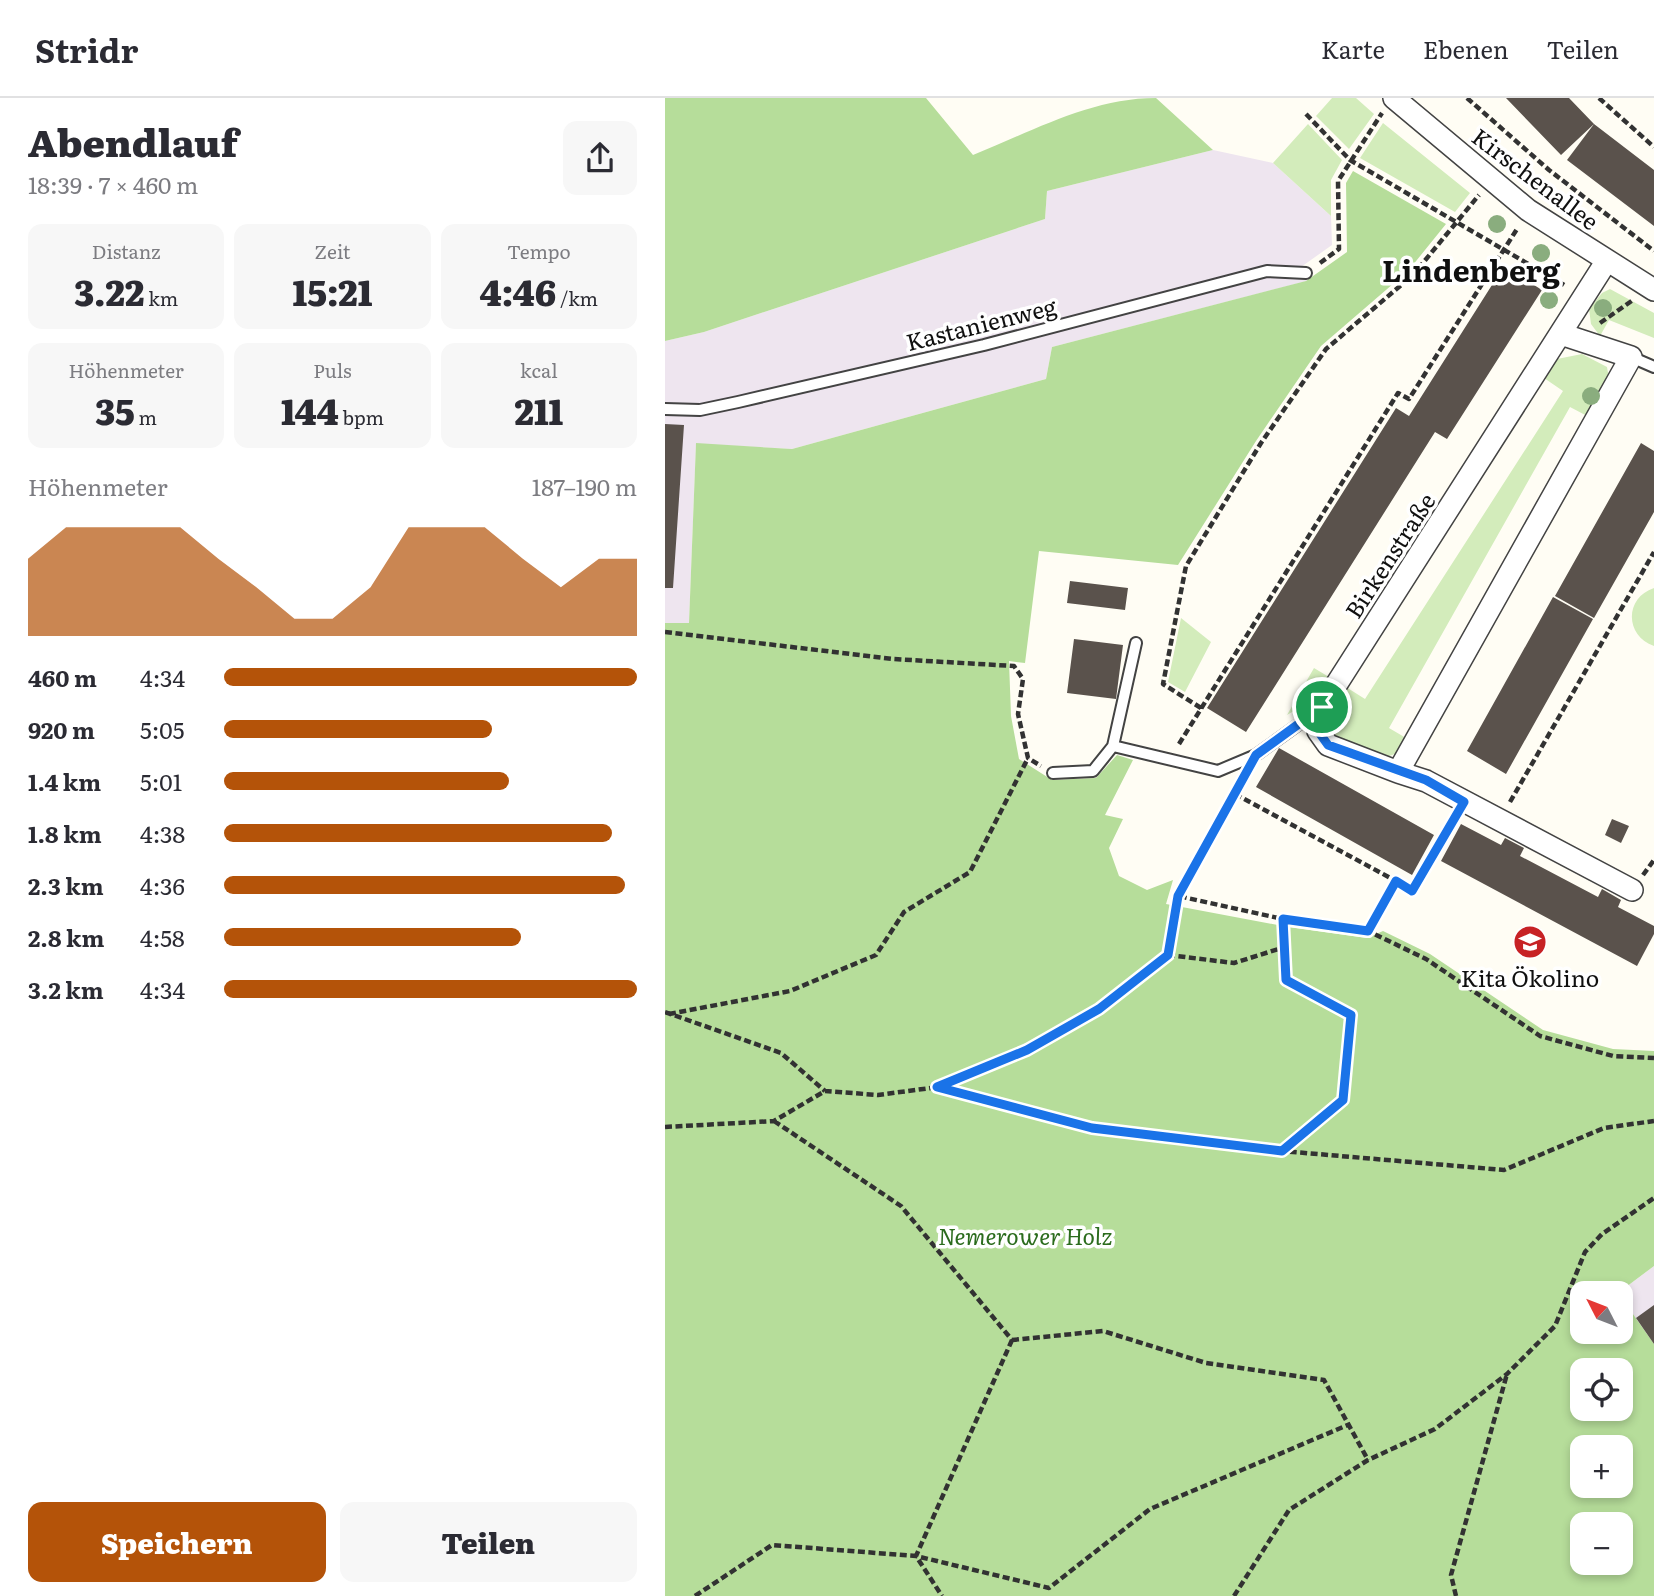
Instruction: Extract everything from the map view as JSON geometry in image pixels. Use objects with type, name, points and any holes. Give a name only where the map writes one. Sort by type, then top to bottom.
[{"type":"street","name":"Kirschenallee","points":[[1390,103],[1528,211],[1652,289]]},
{"type":"street","name":"Birkenstraße","points":[[1322,707],[1568,336],[1585,297],[1606,262]]},
{"type":"street","points":[[1398,772],[1631,357],[1568,336]]},
{"type":"street","points":[[1322,707],[1318,731],[1328,745],[1426,780],[1632,890]]},
{"type":"lane","name":"Kastanienweg","points":[[665,409],[699,410],[726,405],[984,345],[1267,271],[1305,273]]},
{"type":"lane","points":[[1631,357],[1654,367]]},
{"type":"lane","points":[[1053,773],[1093,771],[1113,746],[1136,643]]},
{"type":"lane","points":[[1113,746],[1218,771],[1256,755],[1322,707]]},
{"type":"path","points":[[1467,98],[1549,170],[1654,251]]},
{"type":"path","points":[[1599,98],[1654,147]]},
{"type":"path","points":[[1305,273],[1339,249],[1338,181],[1390,103]]},
{"type":"path","points":[[1306,114],[1350,160],[1585,297]]},
{"type":"path","points":[[1201,708],[1163,684],[1186,566],[1261,443],[1326,349],[1413,275],[1490,181]]},
{"type":"path","points":[[1170,758],[1398,393],[1409,399],[1528,211]]},
{"type":"path","points":[[1568,336],[1652,289]]},
{"type":"path","points":[[1499,821],[1654,552]]},
{"type":"path","points":[[665,632],[893,659],[1014,666],[1023,679],[1018,714],[1028,758],[970,872],[904,912],[876,955],[790,991],[667,1013]]},
{"type":"path","points":[[665,1127],[775,1121],[825,1091],[878,1095],[937,1087],[1027,1050],[1099,1009],[1168,955],[1178,896],[1256,755]]},
{"type":"path","points":[[1028,758],[1053,773]]},
{"type":"path","points":[[1235,794],[1412,891],[1464,802]]},
{"type":"path","points":[[1368,931],[1396,881]]},
{"type":"path","points":[[1178,896],[1283,919],[1368,931],[1426,959],[1540,1036],[1613,1056],[1654,1058]]},
{"type":"path","points":[[1282,1151],[1343,1100],[1351,1015],[1286,980],[1283,919]]},
{"type":"path","points":[[1168,955],[1234,962],[1285,947]]},
{"type":"path","points":[[667,1013],[781,1053],[825,1091]]},
{"type":"path","points":[[937,1087],[1092,1128],[1282,1151],[1504,1170],[1604,1128],[1654,1121]]},
{"type":"path","points":[[775,1121],[901,1206],[1013,1340]]},
{"type":"path","points":[[1234,1596],[1289,1510],[1368,1460],[1435,1429],[1507,1374],[1555,1326],[1585,1252],[1602,1234],[1654,1198]]},
{"type":"path","points":[[1013,1340],[1103,1331],[1206,1363],[1324,1380],[1368,1460]]},
{"type":"path","points":[[916,1556],[1013,1340]]},
{"type":"path","points":[[1456,1596],[1451,1575],[1507,1374]]},
{"type":"path","points":[[695,1596],[772,1545],[916,1556],[1049,1588],[1150,1509],[1350,1424]]},
{"type":"path","points":[[916,1556],[942,1596]]},
{"type":"shaded area","points":[[1213,150],[1273,163],[1331,216],[1332,245],[1301,267],[1307,281],[1052,347],[1046,379],[792,449],[696,444],[689,624],[665,623],[665,341],[704,332],[1045,219],[1047,191]]},
{"type":"shaded area","points":[[1654,1266],[1654,1344],[1633,1314],[1633,1282]]},
{"type":"green space","points":[[665,98],[926,98],[973,155],[1085,110],[1132,99],[1156,98],[1213,150],[1047,191],[1045,219],[704,332],[665,341]]},
{"type":"green space","points":[[1332,98],[1356,98],[1374,114],[1349,149],[1316,116]]},
{"type":"green space","points":[[1383,123],[1470,193],[1455,212],[1360,158]]},
{"type":"green space","points":[[1308,124],[1342,160],[1331,180],[1331,216],[1273,163]]},
{"type":"green space","name":"Nemerower Holz","points":[[1353,171],[1446,224],[1408,271],[1321,346],[1256,441],[1178,565],[1039,551],[1025,663],[1009,661],[1011,716],[1019,759],[1052,780],[1096,778],[1117,755],[1133,760],[1105,815],[1123,819],[1109,848],[1119,876],[1147,890],[1173,880],[1166,904],[1288,927],[1367,938],[1383,931],[1430,954],[1543,1030],[1613,1049],[1654,1051],[1654,1266],[1633,1282],[1570,1281],[1570,1344],[1633,1344],[1633,1314],[1654,1344],[1654,1596],[665,1596],[665,623],[689,623],[696,443],[792,449],[1046,379],[1052,347],[1306,281],[1347,252],[1346,183]]},
{"type":"green space","points":[[1610,289],[1654,313],[1654,338],[1609,320],[1600,336],[1591,324],[1589,309],[1602,293]]},
{"type":"green space","points":[[1582,354],[1607,367],[1609,379],[1589,417],[1570,407],[1389,728],[1406,738],[1397,753],[1387,757],[1347,743],[1331,730],[1329,721],[1334,705],[1346,687],[1365,699],[1563,391],[1544,378],[1557,359]]},
{"type":"green space","points":[[1654,588],[1654,646],[1638,634],[1632,617],[1637,600]]},
{"type":"green space","points":[[1181,618],[1211,642],[1185,692],[1168,682]]},
{"type":"green space","points":[[1314,668],[1329,677],[1314,699],[1287,715]]},
{"type":"building","points":[[1506,98],[1569,98],[1594,124],[1561,155]]},
{"type":"building","points":[[1594,124],[1654,170],[1654,226],[1567,160]]},
{"type":"building","points":[[1504,266],[1542,290],[1447,439],[1435,432],[1246,732],[1207,708],[1396,408],[1409,416]]},
{"type":"building","points":[[665,424],[684,425],[673,588],[665,588]]},
{"type":"building","points":[[1641,443],[1654,451],[1654,512],[1594,618],[1555,596]]},
{"type":"building","points":[[1070,581],[1128,588],[1125,610],[1067,603]]},
{"type":"building","points":[[1553,597],[1593,619],[1506,774],[1467,751]]},
{"type":"building","points":[[1074,639],[1123,645],[1116,699],[1067,693]]},
{"type":"building","points":[[1279,748],[1434,835],[1412,875],[1256,787]]},
{"type":"building","points":[[1612,819],[1629,826],[1621,843],[1605,835]]},
{"type":"building","points":[[1461,824],[1501,845],[1505,838],[1524,848],[1520,856],[1598,897],[1602,889],[1621,900],[1618,907],[1654,926],[1654,934],[1637,966],[1441,861]]},
{"type":"building","points":[[1654,1305],[1654,1344],[1636,1318]]},
{"type":"place","name":"Kita Ökolino","points":[[1530,942]]},
{"type":"district","name":"Lindenberg","points":[[1471,269]]},
{"type":"route","points":[[1322,707],[1318,731],[1328,745],[1426,780],[1464,802],[1412,891],[1396,881],[1368,931],[1283,919],[1286,980],[1351,1015],[1343,1100],[1282,1151],[1092,1128],[937,1087],[1027,1050],[1099,1009],[1168,955],[1178,896],[1256,755],[1322,707]]}]
